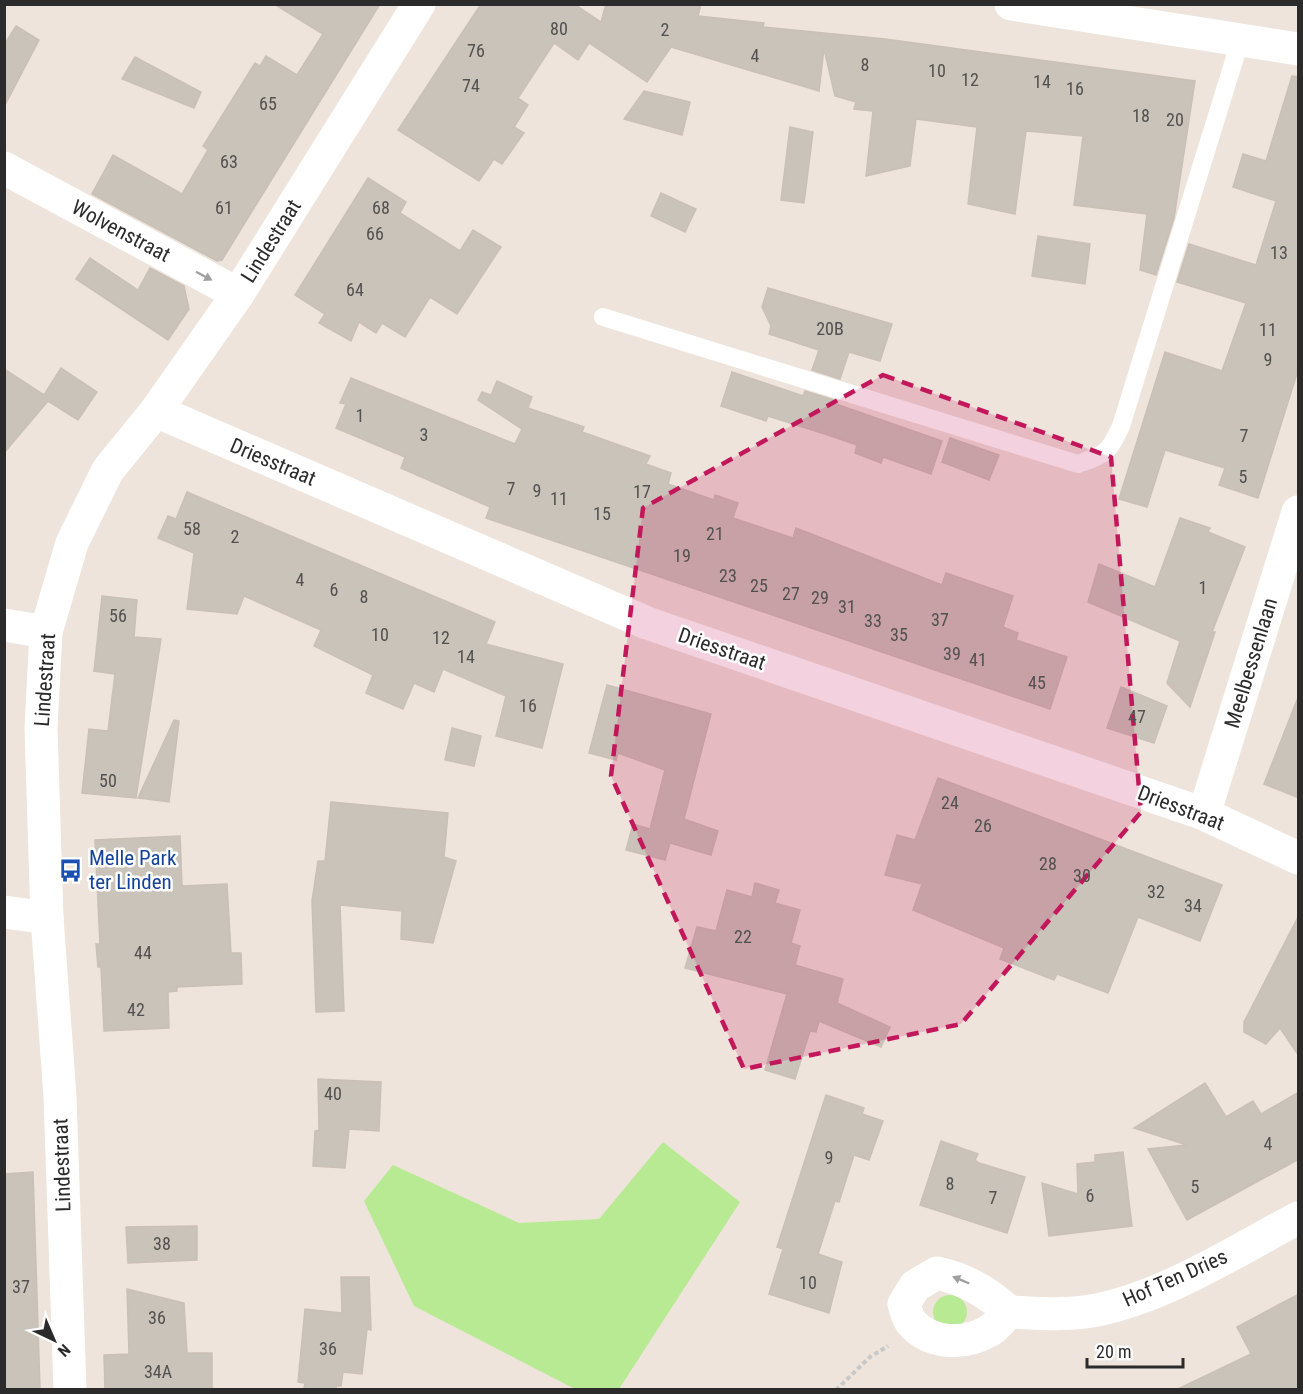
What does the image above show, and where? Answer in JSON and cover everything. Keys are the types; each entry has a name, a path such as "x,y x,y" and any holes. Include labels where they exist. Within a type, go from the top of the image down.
{"street":[{"name":"Lindestraat","path":"70,1389 60,1096 47,918 41,728 46,632 72,543 108,470 156,411 238,294 419,4"},
{"path":"1011,4 1241,38 1299,50"},
{"name":"Wolvenstraat","path":"4,168 238,294"},
{"name":"Driesstraat","path":"156,411 647,623 1204,814 1299,858"},
{"name":"Meelbessenlaan","path":"1204,814 1299,512"},
{"path":"4,625 46,632"},
{"path":"4,912 47,918"},
{"name":"Hof Ten Dries","path":"1009,1312 1069,1313 1125,1303 1162,1289 1299,1218"},
{"path":"937,1273 959,1278 996,1299 1009,1312 991,1330 973,1339 950,1342 910,1322 904,1304 915,1286 937,1273"}],"lane":[{"path":"603,317 1078,464 1097,457 1110,450 1121,426 1241,38"}],"path":[{"path":"836,1389 870,1357 921,1328"}],"highlighted area":[{"path":"883,375 1111,457 1141,812 961,1024 744,1069 611,776 643,508"}],"green space":[{"path":"663,1142 740,1202 619,1389 575,1389 414,1306 364,1201 393,1165 519,1223 599,1219"},
{"path":"950,1295 962,1300 967,1312 962,1324 950,1329 938,1324 933,1312 938,1300"}],"building":[{"path":"274,4 380,4 222,260 217,261 92,194 113,155 182,194 208,150 203,146 255,63 260,66 266,56 297,75 323,34"},
{"path":"481,4 574,4 601,22 606,4 701,4 698,16 764,23 763,27 885,39 1195,81 1174,218 1156,275 1140,270 1147,214 1074,205 1083,136 1026,131 1015,214 968,204 977,127 916,119 910,166 866,176 873,111 854,109 856,102 835,96 824,49 819,91 671,47 647,82 589,43 578,60 554,43 518,98 528,105 514,127 524,133 502,164 494,159 479,181 398,130"},
{"path":"16,26 39,40 4,107 4,45"},
{"path":"135,57 201,92 194,108 122,79"},
{"path":"1292,76 1299,77 1299,367 1258,498 1219,485 1225,468 1165,450 1147,507 1119,499 1165,352 1222,371 1246,303 1177,282 1189,244 1256,265 1276,201 1233,187 1243,154 1266,161"},
{"path":"644,91 690,102 682,135 624,119"},
{"path":"790,127 813,132 804,203 781,200"},
{"path":"368,178 406,202 400,213 460,251 473,230 501,247 457,314 430,297 405,337 382,323 376,333 359,322 351,341 319,323 325,314 295,295"},
{"path":"661,193 696,209 685,232 651,216"},
{"path":"1038,236 1090,244 1085,284 1032,276"},
{"path":"90,258 138,290 150,268 184,286 189,309 168,340 76,279"},
{"path":"768,288 892,324 880,361 849,352 840,379 812,370 819,350 769,334 771,326 762,307"},
{"path":"61,368 97,392 78,420 48,401 4,453 4,369 44,395"},
{"path":"732,372 803,396 805,391 834,400 833,403 942,441 931,474 883,457 881,463 855,453 857,445 828,435 768,416 766,421 721,406"},
{"path":"351,378 515,444 522,429 478,400 482,392 491,395 497,381 532,397 528,408 584,427 582,432 650,456 646,464 671,473 668,484 714,500 715,495 738,503 733,518 793,538 796,528 942,585 946,573 1013,596 1003,627 1018,633 1016,640 1067,657 1050,709 486,518 490,507 401,468 405,457 336,428 346,404 340,403"},
{"path":"950,438 999,455 989,480 942,462"},
{"path":"187,492 495,622 486,644 563,664 542,748 496,736 506,696 443,669 434,692 414,683 403,709 366,693 373,675 314,646 321,630 244,596 237,614 187,609 194,553 158,538 168,516 176,519"},
{"path":"1180,518 1210,528 1208,532 1245,547 1212,632 1215,632 1190,707 1167,683 1180,641 1088,602 1099,564 1155,587"},
{"path":"102,596 137,600 134,637 161,639 136,798 82,793 89,729 108,731 115,674 94,671"},
{"path":"607,685 711,714 684,819 718,831 711,855 670,843 665,860 626,850 633,824 650,829 665,770 618,753 616,760 589,753"},
{"path":"1121,687 1167,706 1154,743 1107,728"},
{"path":"1297,700 1299,700 1299,798 1264,784"},
{"path":"174,720 179,721 169,802 138,798"},
{"path":"452,728 481,736 474,766 445,760"},
{"path":"938,778 1222,885 1200,941 1138,917 1108,993 1057,974 1054,980 1000,959 1004,948 913,910 922,884 885,875 897,835 915,840"},
{"path":"331,802 448,813 444,857 456,861 433,943 401,939 402,911 340,905 344,1011 316,1012 312,901 318,861 325,861"},
{"path":"180,836 182,886 227,884 231,953 241,953 242,984 177,987 177,991 168,992 169,1028 104,1031 101,967 98,967 96,944 100,944 95,840"},
{"path":"755,883 779,890 775,903 800,910 791,943 800,946 795,965 843,979 837,1003 890,1027 881,1047 819,1021 816,1032 810,1031 795,1079 765,1070 787,994 685,968 697,927 716,931 727,890 752,897"},
{"path":"1299,915 1299,1056 1280,1028 1266,1044 1244,1032 1244,1022"},
{"path":"318,1079 381,1082 379,1131 349,1129 345,1168 313,1166 315,1131 319,1130"},
{"path":"1205,1083 1226,1117 1253,1101 1261,1114 1299,1092 1299,1159 1187,1220 1148,1149 1187,1145 1134,1128"},
{"path":"826,1095 864,1108 862,1114 883,1121 869,1160 854,1155 839,1202 835,1201 818,1254 842,1262 829,1313 769,1294 783,1249 777,1247"},
{"path":"941,1141 978,1154 975,1160 979,1163 1025,1177 1007,1233 920,1205"},
{"path":"1123,1152 1132,1226 1049,1236 1042,1183 1078,1194 1077,1164 1095,1162 1095,1155"},
{"path":"33,1172 40,1389 4,1389 4,1174"},
{"path":"197,1226 197,1260 128,1263 126,1227"},
{"path":"341,1277 369,1277 371,1330 367,1329 362,1374 343,1372 341,1386 336,1386 336,1389 304,1389 305,1383 298,1382 305,1309 342,1313"},
{"path":"127,1289 184,1303 187,1353 212,1353 212,1389 105,1389 104,1355 129,1354"},
{"path":"1299,1294 1299,1389 1178,1389 1251,1354 1237,1327"}],"place":[{"name":"Melle Park ter Linden","path":"71,870"}]}
